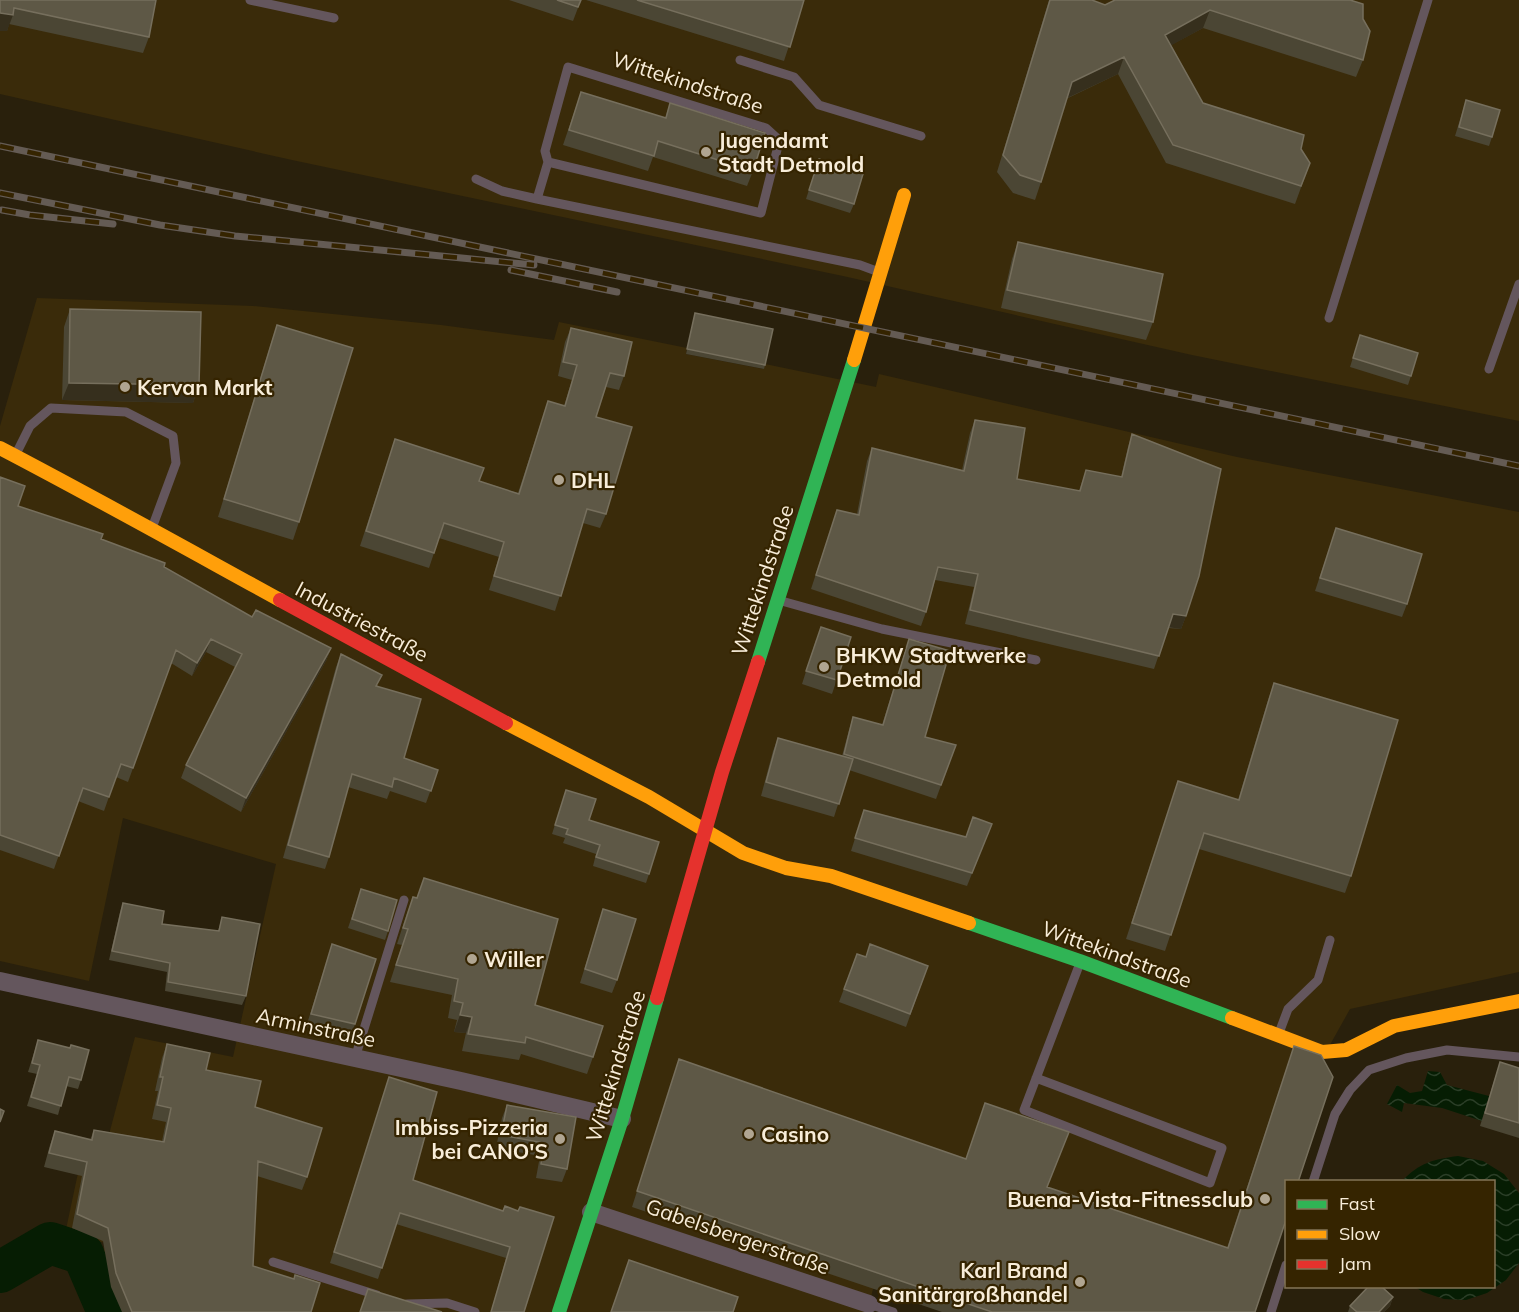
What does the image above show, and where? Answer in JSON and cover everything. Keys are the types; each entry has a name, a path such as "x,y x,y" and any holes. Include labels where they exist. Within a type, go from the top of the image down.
{"street":[{"name":"Wittekindstraße","path":"559,1312 622,1119 705,831 904,195"},
{"name":"Industriestraße","path":"0,448 126,514 151,530 529,735 649,797 705,831"},
{"name":"Wittekindstraße","path":"705,831 757,859 813,874 831,876 1080,962 1322,1052 1346,1050 1394,1026 1519,1001"},
{"name":"Arminstraße","path":"0,981 622,1119"},
{"name":"Gabelsbergerstraße","path":"591,1212 869,1304"}],"lane":[{"path":"250,0 334,18"},
{"path":"1329,318 1428,0"},
{"path":"740,60 794,77 819,105 921,136"},
{"name":"Wittekindstraße","path":"537,199 548,162 545,151 568,67 766,128 777,138 777,150 761,213 548,162"},
{"path":"476,179 502,190 537,199 860,265 881,273"},
{"path":"1489,369 1519,284"},
{"path":"15,456 30,426 51,408 126,412 173,436 176,463 151,530"},
{"path":"778,600 882,629 1036,660"},
{"path":"355,1058 404,900"},
{"path":"1279,1036 1288,1008 1318,980 1330,940"},
{"path":"1036,1078 1222,1148 1210,1183 1024,1110 1036,1078 1080,962"},
{"path":"1314,1180 1335,1114 1350,1090 1369,1070 1406,1058 1447,1050 1519,1057"},
{"path":"273,1262 390,1299"},
{"path":"1271,1312 1285,1271"},
{"path":"400,1302 411,1306 447,1303 475,1312"},
{"path":"869,1304 893,1312"}],"shaded area":[{"path":"0,0 1519,0 1519,421 1192,355 843,276 292,160 0,94"},
{"path":"37,298 253,306 441,325 554,340 559,322 687,348 686,354 763,369 765,364 876,387 879,374 1237,457 1519,512 1519,972 1350,1009 1316,1070 1288,1180 1285,1180 1285,1193 1255,1312 873,1289 867,1312 117,1312 99,1262 106,1243 65,1234 85,1140 107,1142 135,1037 233,1057 276,864 123,818 89,981 0,961 0,426"}],"water":[{"path":"1428,1071 1440,1072 1447,1085 1489,1096 1482,1121 1442,1108 1404,1103 1402,1112 1387,1104 1397,1085 1410,1093 1422,1091"},
{"path":"1458,1156 1483,1161 1504,1174 1519,1193 1519,1263 1506,1280 1495,1288 1495,1180 1403,1180 1427,1163"},
{"path":"1417,1288 1494,1288 1466,1300 1444,1299"}],"building":[{"path":"0,0 156,0 149,37 14,8 13,15 0,13"},
{"path":"557,0 581,0 578,7"},
{"path":"637,0 804,0 790,47"},
{"path":"1050,0 1092,0 1105,5 1115,0 1350,0 1363,4 1363,19 1370,31 1363,60 1210,10 1165,35 1203,103 1304,135 1301,149 1310,163 1301,186 1173,145 1124,57 1072,82 1041,182 1020,175 1003,155"},
{"path":"581,92 666,118 670,103 765,133 753,171 658,141 654,156 569,130"},
{"path":"1466,100 1500,110 1492,137 1459,127"},
{"path":"819,159 863,174 854,204 809,190"},
{"path":"1018,242 1163,274 1153,322 1007,290"},
{"path":"70,309 201,312 199,385 69,383"},
{"path":"695,313 773,329 765,365 687,349"},
{"path":"277,325 353,348 299,522 224,499"},
{"path":"571,328 632,342 624,376 610,373 596,417 632,427 606,514 587,509 561,596 494,576 504,542 444,523 434,553 366,531 395,439 484,468 479,481 519,494 548,401 565,406 577,365 563,362"},
{"path":"1360,335 1418,353 1411,376 1353,358"},
{"path":"975,420 1025,428 1017,479 1080,491 1086,470 1122,477 1132,434 1221,469 1199,576 1186,616 1173,614 1159,656 970,610 978,574 938,567 926,612 816,575 837,510 859,515 872,448 964,471"},
{"path":"0,477 25,486 18,506 103,534 101,539 165,563 164,567 252,617 256,610 331,648 246,798 186,765 242,654 211,639 197,663 176,650 133,768 121,764 109,797 83,788 59,856 0,835"},
{"path":"1336,528 1422,554 1407,604 1320,578"},
{"name":"BHKW Stadtwerke Detmold","path":"821,627 851,637 837,680 806,671"},
{"path":"909,639 950,651 925,737 956,745 941,785 844,754 853,717 883,725"},
{"path":"341,654 382,675 376,686 421,699 404,758 438,770 431,791 394,778 392,787 352,774 329,857 288,845"},
{"path":"1274,683 1398,720 1351,876 1204,833 1171,935 1132,923 1178,781 1239,800"},
{"path":"778,738 853,759 839,804 766,782"},
{"path":"566,790 596,799 589,820 659,842 649,874 596,857 600,845 566,834 568,829 555,825"},
{"path":"864,810 966,837 973,817 992,824 972,873 855,838"},
{"name":"Willer","path":"424,878 558,919 535,1005 603,1026 593,1057 526,1037 525,1043 468,1034 472,1017 460,1015 463,1003 454,1001 458,979 396,965 408,929 403,928 413,897 417,898"},
{"path":"361,889 397,900 388,931 352,919"},
{"path":"123,903 164,911 162,924 219,931 222,917 260,924 246,996 168,982 170,963 112,951"},
{"path":"603,909 636,919 617,980 585,969"},
{"path":"332,944 376,959 355,1024 311,1014"},
{"path":"870,944 928,966 910,1014 844,989 857,954 866,957"},
{"path":"38,1040 89,1050 81,1080 69,1077 61,1106 31,1097 40,1065 32,1063"},
{"path":"167,1044 210,1053 206,1070 261,1081 255,1107 322,1128 307,1177 258,1161 253,1266 294,1279 295,1275 320,1283 311,1312 132,1312 116,1273 108,1228 77,1214 87,1162 49,1153 55,1131 92,1140 94,1130 164,1142 171,1108 157,1105"},
{"path":"1294,1046 1321,1055 1333,1077 1299,1180 1285,1180 1285,1223 1255,1312 992,1312 637,1191 679,1059 966,1159 985,1103 1069,1132 1047,1187 1228,1248"},
{"path":"1500,1062 1519,1068 1519,1123 1485,1113"},
{"path":"389,1077 437,1092 413,1180 503,1211 505,1206 518,1211 520,1207 554,1217 524,1312 491,1312 510,1247 400,1213 382,1268 334,1252"},
{"path":"507,1105 576,1117 567,1169 541,1164 544,1143 501,1135"},
{"path":"0,1109 4,1111 0,1122"},
{"path":"629,1260 738,1297 733,1312 611,1312"},
{"path":"1367,1288 1383,1288 1393,1297 1379,1312 1357,1312 1350,1306"},
{"path":"368,1289 442,1312 360,1312"}],"waterway":[{"path":"0,1272 50,1243 83,1254 108,1312"}],"railway":[{"path":"0,146 1519,466"},
{"path":"0,193 160,225 235,236 534,265"},
{"path":"2,210 113,224"},
{"path":"511,270 617,292"}],"traffic: fast":[{"path":"758,662 854,360"},
{"path":"969,923 1080,961 1232,1018"},
{"path":"559,1312 622,1119 657,998"}],"traffic: slow":[{"path":"854,360 904,195"},
{"path":"0,448 280,600"},
{"path":"506,723 649,797 743,853 786,868 831,876 969,923"},
{"path":"1232,1018 1322,1052 1346,1050 1394,1026 1519,1001"}],"traffic: jam":[{"path":"280,600 506,723"},
{"path":"657,998 722,772 758,662"}],"place":[{"name":"Jugendamt Stadt Detmold","path":"706,152"},
{"name":"Kervan Markt","path":"125,387"},
{"name":"DHL","path":"559,480"},
{"name":"BHKW Stadtwerke Detmold","path":"824,667"},
{"name":"Willer","path":"472,959"},
{"name":"Casino","path":"749,1134"},
{"name":"Imbiss-Pizzeria bei CANO'S","path":"560,1139"},
{"name":"Buena-Vista-Fitnessclub","path":"1265,1199"},
{"name":"Karl Brand Sanitärgroßhandel","path":"1080,1282"}]}
